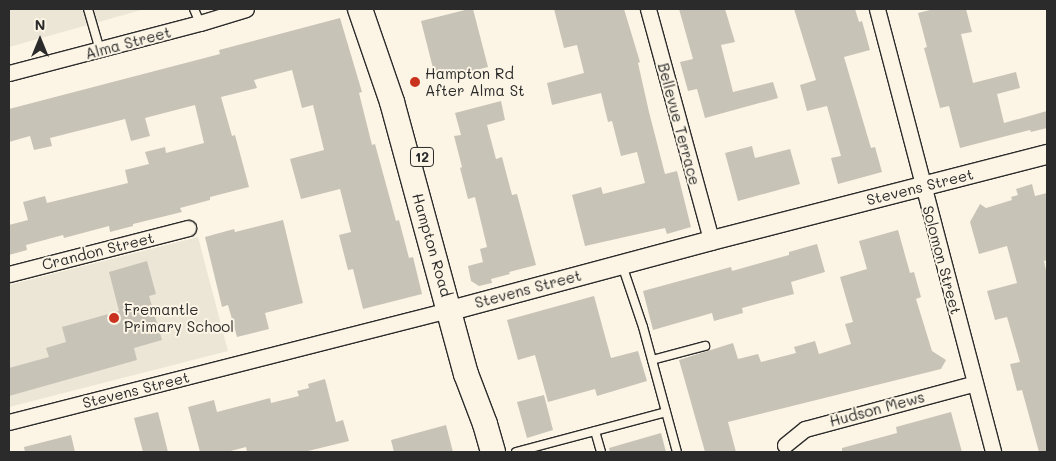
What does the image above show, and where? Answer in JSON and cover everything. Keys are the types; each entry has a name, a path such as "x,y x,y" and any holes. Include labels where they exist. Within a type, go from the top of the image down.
{"main road":[{"name":"Hampton Road","path":"360,9 392,102 457,308 478,362 486,424 493,452"},
{"name":"Hampton Road","path":"378,9 457,308"}],"street":[{"name":"Alma Street","path":"9,73 200,23 246,9"},
{"name":"Bellevue Terrace","path":"648,9 711,240"},
{"name":"Solomon Street","path":"877,9 993,452"},
{"name":"Stevens Street","path":"9,422 457,308 711,240 1047,154"},
{"name":"Crandon Street","path":"9,274 188,228"},
{"name":"Hudson Mews","path":"785,445 805,429 975,383"}],"lane":[{"path":"88,9 100,50"},
{"path":"194,9 200,23"},
{"path":"622,264 652,360 677,452"},
{"path":"652,360 705,346"},
{"path":"516,452 666,412"},
{"path":"595,431 600,452"}],"shaded area":[{"path":"9,9 145,9 9,47"},
{"name":"Fremantle Primary School","path":"198,237 228,351 9,407 9,285"}],"building":[{"path":"473,9 488,67 436,80 421,21"},
{"path":"554,9 624,9 640,62 638,63 665,174 677,171 691,227 667,234 665,228 585,246 572,195 601,187 603,194 645,183 637,152 621,156 612,121 608,122 601,93 552,105 547,83 584,73 577,45 564,48"},
{"path":"679,9 725,9 735,42 721,45 733,92 773,82 778,98 705,118 697,89 688,91 680,62 693,59"},
{"path":"794,9 855,9 859,22 862,21 870,50 844,57 871,148 875,147 882,172 838,184 831,158 841,156 827,106 807,111 800,85 816,80"},
{"path":"934,9 966,9 972,32 961,34 973,83 1016,72 1020,88 997,94 1004,123 1047,111 1047,128 1031,132 1030,130 960,148 949,106 940,108 924,48 927,47 918,13"},
{"path":"340,18 362,92 359,93 372,145 375,144 396,221 399,220 409,258 413,257 422,294 363,309 353,269 348,270 339,235 351,232 340,189 301,199 290,159 324,150 313,105 302,108 292,70 254,80 257,88 221,97 232,136 235,135 249,187 210,197 210,200 180,208 182,212 133,224 133,226 110,232 109,226 64,238 63,235 26,245 27,250 9,255 9,225 28,220 23,202 45,196 47,203 128,183 125,170 149,164 145,152 165,147 166,153 204,143 195,105 145,118 150,136 131,141 125,119 50,138 52,146 34,150 30,136 9,142 9,109 220,54 219,50"},
{"path":"501,101 505,120 487,125 496,159 502,157 512,195 517,194 536,265 509,272 510,274 491,279 492,283 479,286 471,281 468,266 483,262 480,249 487,247 475,197 468,199 460,168 462,167 454,136 461,135 455,113"},
{"path":"752,146 755,158 790,149 800,184 738,201 725,153"},
{"path":"1032,184 1035,196 1047,193 1047,260 1044,261 1047,275 1047,452 1039,452 1022,390 1017,391 1010,364 1020,362 1007,317 995,320 987,291 1017,283 1007,246 979,254 970,222 980,204 986,208 1012,200 1011,197 1018,195 1016,189"},
{"path":"283,220 303,303 265,313 269,329 237,337 228,305 222,307 205,237 234,229 235,232"},
{"path":"898,230 910,273 914,272 921,297 916,299 932,351 946,360 941,369 728,422 736,452 705,452 679,360 733,343 738,359 758,354 761,362 796,353 794,347 815,341 819,354 851,344 845,324 853,322 840,277 867,269 859,241"},
{"path":"817,244 825,272 791,282 794,294 742,308 743,313 714,321 712,313 653,330 643,291 731,267 732,271 789,255 789,252"},
{"path":"147,261 156,294 149,296 162,340 134,348 137,360 9,396 9,368 49,357 46,348 66,342 62,327 119,311 109,272"},
{"path":"594,296 611,358 638,351 647,381 597,396 595,389 548,402 535,355 518,360 507,320"},
{"path":"325,379 336,422 343,420 349,441 304,452 247,452 246,447 227,452 200,452 188,407 214,400 217,412 270,398 271,403 299,396 297,391 309,388 308,384"},
{"path":"544,395 553,430 527,438 517,402"},
{"path":"158,412 168,452 143,452 134,418"},
{"path":"951,412 962,452 842,452 842,448 897,433 896,427"},
{"path":"446,425 453,452 394,452 391,440"},
{"path":"661,433 666,452 610,452 609,448"},
{"path":"71,435 75,452 25,452 24,447"}],"place":[{"name":"Hampton Rd After Alma St","path":"415,82"},
{"name":"Fremantle Primary School","path":"114,318"}]}
